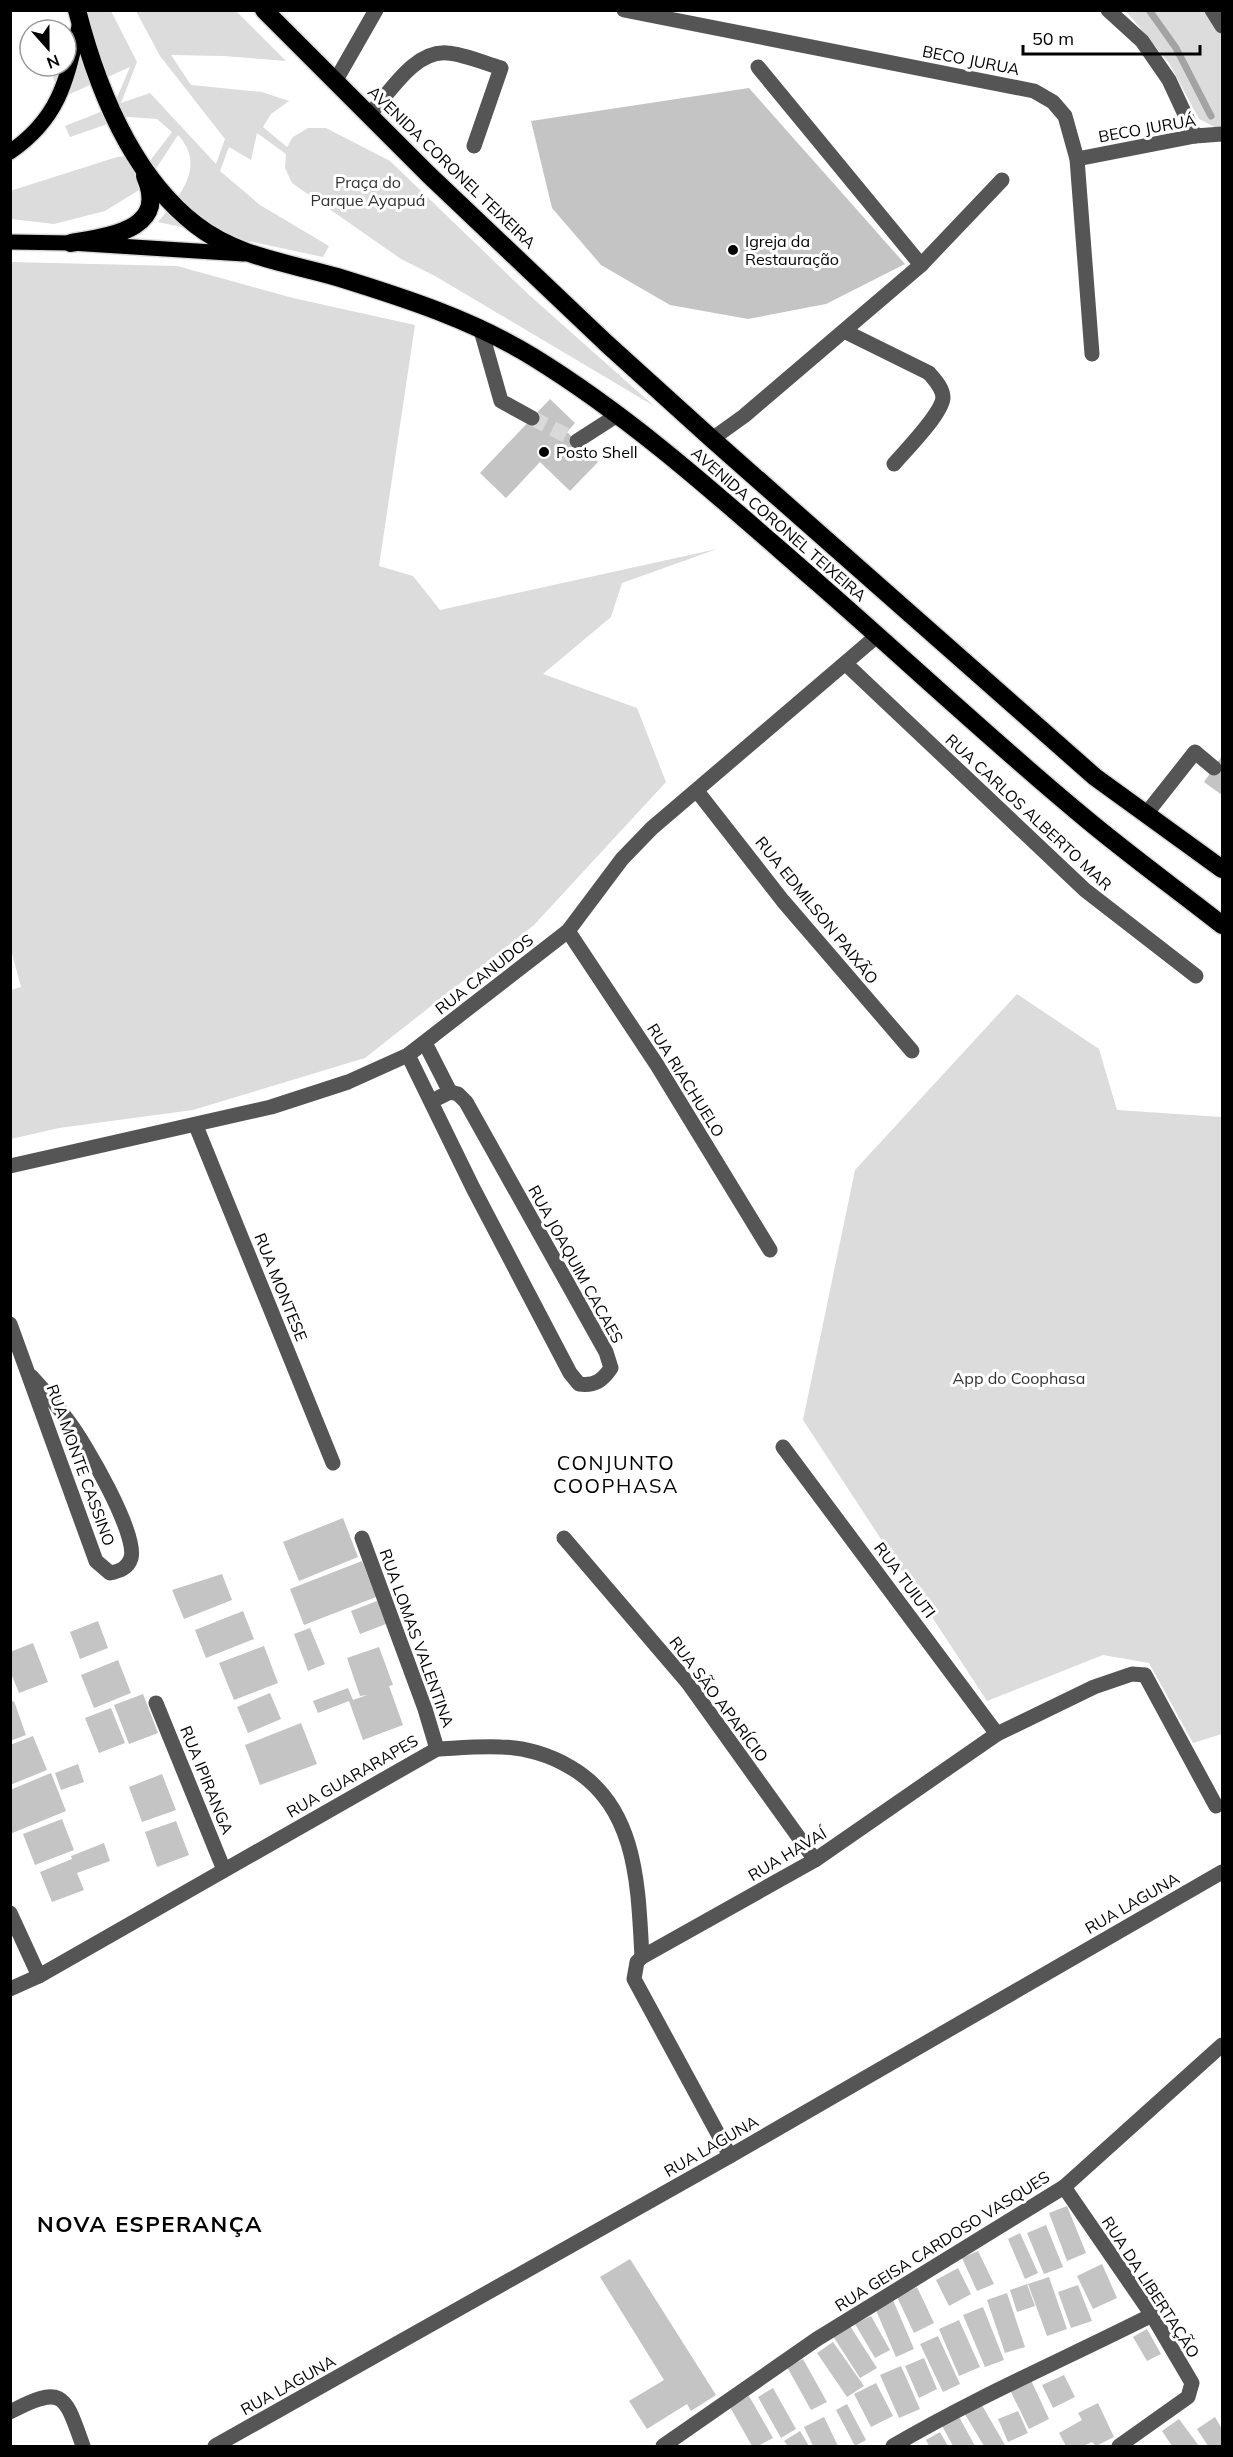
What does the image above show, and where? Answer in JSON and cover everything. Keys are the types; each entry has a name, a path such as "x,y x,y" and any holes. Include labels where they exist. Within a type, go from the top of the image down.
{"highway":[{"name":"AVENIDA CORONEL TEIXEIRA","path":"264,10 369,115 606,343 712,439 1095,777 1222,869"},
{"name":"AVENIDA CORONEL TEIXEIRA","path":"79,16 107,99 137,158 166,198 198,227 250,255 402,297 480,327 533,357 618,414 701,481 1079,814 1222,925"},
{"path":"71,243 129,229 145,219 151,203 149,186 137,158"}],"main road":[{"name":"AVENIDA CORONEL TEIXEIRA","path":"10,152 49,117 66,82 79,16"},
{"name":"AVENIDA CORONEL TEIXEIRA","path":"10,242 71,243 250,255"}],"street":[{"path":"336,80 376,10"},
{"name":"BECO JURUA","path":"624,10 1034,91 1053,102 1065,116 1077,159 1092,354"},
{"path":"1108,10 1142,41 1156,61 1169,80 1195,136"},
{"path":"1212,10 1222,26"},
{"path":"369,115 417,61 439,52 501,68 474,146"},
{"path":"758,68 921,265"},
{"name":"BECO JURUÁ","path":"1077,159 1195,136 1222,134"},
{"path":"712,439 921,265 1002,180"},
{"path":"480,327 501,401 532,418"},
{"path":"844,331 929,374 939,384 943,397 939,410 894,464"},
{"path":"577,441 618,414"},
{"name":"RUA CANUDOS","path":"10,1166 196,1126 271,1107 326,1089 408,1055 568,931 622,859 652,828 878,635"},
{"name":"RUA CARLOS ALBERTO MAR","path":"846,664 1085,890 1196,976"},
{"path":"1146,814 1195,752 1214,768"},
{"name":"RUA EDMILSON PAIXÃO","path":"697,791 783,901 912,1051"},
{"name":"RUA RIACHUELO","path":"568,931 657,1065 770,1250"},
{"name":"RUA JOAQUIM CACAES","path":"408,1055 554,1347 579,1384 591,1385 604,1378 611,1368 606,1352 466,1102 458,1094 450,1092 425,1043"},
{"path":"432,1101 450,1092"},
{"name":"RUA MONTESE","path":"196,1126 333,1463"},
{"name":"RUA MONTE CASSINO","path":"10,1324 31,1376 96,1561 110,1573 121,1571 128,1565 132,1555 127,1532 104,1479 70,1423 31,1376"},
{"name":"RUA TUIUTI","path":"783,1447 997,1734"},
{"name":"RUA LOMAS VALENTINA","path":"362,1538 426,1709 437,1749"},
{"name":"RUA SÃO APARÍCIO","path":"564,1538 688,1683 815,1860"},
{"name":"RUA HAVAÍ","path":"642,1957 815,1860 997,1734 1094,1687 1132,1674 1145,1675 1216,1806"},
{"name":"RUA IPIRANGA","path":"156,1703 224,1870"},
{"name":"RUA GUARARAPES","path":"10,1989 39,1976 437,1749 503,1746 552,1756 590,1778 608,1798 626,1832 639,1913 642,1957"},
{"name":"RUA LAGUNA","path":"215,2446 730,2156 1222,1872"},
{"path":"10,1913 39,1976"},
{"path":"642,1957 637,1962 634,1979 730,2156"},
{"name":"RUA GEISA CARDOSO VASQUES","path":"663,2446 817,2339 1064,2187 1222,2045"},
{"name":"RUA DA LIBERTAÇÃO","path":"1064,2187 1152,2315 1192,2383 1188,2397 1119,2446"},
{"path":"893,2446 951,2412 1152,2315"},
{"path":"10,2412 37,2397 49,2396 62,2399 69,2408 83,2446"}],"green space":[{"name":"Praça do Parque Ayapuá","path":"85,11 111,11 137,62 121,103 150,93 216,164 225,139 160,56 136,11 236,11 286,61 171,55 191,85 262,92 289,101 271,114 263,127 287,147 293,137 308,128 326,128 390,161 528,294 654,406 435,276 401,259 292,183 285,168 286,154 257,133 251,160 229,147 220,171 260,205 329,246 323,257 158,222 181,192 190,170 190,158 178,135 144,187 105,211 54,224 11,219 10,191 117,157 136,155 149,162 172,132 157,119 128,117 70,137 65,126 113,107 130,67 61,98 53,78 78,78 78,58"},
{"path":"1126,11 1222,11 1222,131 1199,119 1169,63"},
{"path":"11,262 177,266 293,298 415,325 379,566 413,576 440,610 717,549 622,583 611,617 543,674 637,708 666,782 534,925 365,1058 193,1110 59,1128 11,1139 11,990 21,987 10,946"},
{"name":"App do Coophasa","path":"1017,994 1099,1049 1117,1110 1222,1117 1222,1734 1193,1743 1149,1663 1103,1655 987,1701 803,1420 855,1170"}],"building":[{"path":"749,88 905,264 826,304 748,319 670,305 601,265 552,208 531,121"},
{"name":"Posto Shell","path":"550,399 575,423 567,432 598,462 570,491 540,462 506,498 480,473"},
{"path":"1222,756 1222,795 1204,782"},
{"path":"343,1518 358,1557 299,1581 283,1542"},
{"path":"362,1561 376,1597 304,1625 290,1589"},
{"path":"222,1574 232,1600 184,1619 172,1590"},
{"path":"377,1601 386,1624 360,1634 351,1611"},
{"path":"243,1611 254,1639 206,1658 195,1630"},
{"path":"98,1621 108,1648 80,1659 70,1632"},
{"path":"310,1628 325,1664 308,1671 294,1634"},
{"path":"33,1643 48,1682 19,1693 10,1671 10,1652"},
{"path":"264,1646 278,1683 234,1700 219,1663"},
{"path":"379,1647 393,1685 389,1686 403,1725 363,1740 349,1701 318,1713 313,1701 348,1688 353,1700 367,1695 360,1696 347,1658"},
{"path":"118,1660 131,1693 94,1708 81,1675"},
{"path":"270,1693 281,1719 248,1733 237,1707"},
{"path":"143,1694 158,1733 129,1744 114,1705"},
{"path":"14,1701 26,1735 10,1741 10,1703"},
{"path":"111,1708 125,1743 99,1753 85,1718"},
{"path":"301,1723 317,1764 260,1785 245,1745"},
{"path":"33,1736 47,1770 10,1785 10,1745"},
{"path":"78,1764 84,1782 61,1790 55,1773"},
{"path":"51,1773 66,1811 10,1834 10,1790"},
{"path":"162,1774 176,1810 142,1822 129,1787"},
{"path":"62,1819 74,1850 35,1865 23,1834"},
{"path":"176,1821 189,1855 157,1867 145,1832"},
{"path":"104,1843 110,1861 77,1873 84,1890 52,1902 40,1872"},
{"path":"1067,2206 1086,2253 1067,2261 1049,2213"},
{"path":"1046,2225 1063,2267 1044,2274 1027,2233"},
{"path":"1020,2233 1038,2273 1025,2279 1008,2239"},
{"path":"978,2251 994,2284 977,2291 962,2258"},
{"path":"630,2259 716,2395 691,2411 687,2404 647,2429 629,2401 664,2380 600,2277"},
{"path":"1102,2264 1117,2298 1093,2309 1077,2276"},
{"path":"958,2268 971,2294 949,2306 936,2280"},
{"path":"1049,2277 1067,2329 1047,2336 1028,2284"},
{"path":"1027,2284 1035,2306 1017,2312 1010,2290"},
{"path":"1078,2285 1092,2321 1071,2328 1058,2292"},
{"path":"917,2287 934,2323 914,2333 897,2297"},
{"path":"1007,2293 1025,2347 1005,2353 987,2300"},
{"path":"893,2300 914,2349 896,2357 875,2308"},
{"path":"983,2307 1004,2360 985,2367 963,2315"},
{"path":"871,2316 890,2350 875,2358 855,2324"},
{"path":"959,2320 980,2367 959,2376 939,2329"},
{"path":"850,2326 877,2368 860,2378 833,2336"},
{"path":"1147,2329 1161,2354 1147,2361 1133,2337"},
{"path":"938,2336 960,2384 943,2392 920,2344"},
{"path":"833,2342 864,2386 847,2397 817,2353"},
{"path":"924,2358 937,2389 919,2398 905,2366"},
{"path":"803,2359 827,2402 811,2410 787,2367"},
{"path":"901,2366 920,2409 899,2418 880,2375"},
{"path":"1064,2375 1075,2397 1053,2408 1042,2385"},
{"path":"1030,2378 1049,2419 1029,2429 1009,2388"},
{"path":"876,2383 893,2416 871,2427 854,2394"},
{"path":"773,2388 796,2429 781,2438 758,2397"},
{"path":"749,2396 773,2438 758,2446 752,2446 730,2407"},
{"path":"980,2402 1005,2445 984,2446 963,2411"},
{"path":"1098,2403 1114,2437 1096,2446 1092,2442 1083,2446 1066,2446 1059,2433 1082,2420 1078,2413"},
{"path":"847,2404 866,2440 855,2446 836,2410"},
{"path":"1018,2411 1028,2433 1008,2442 998,2419"},
{"path":"958,2415 975,2446 953,2446 941,2424"},
{"path":"824,2417 838,2446 813,2446 804,2427"},
{"path":"1215,2417 1222,2429 1222,2446 1208,2446 1197,2429"},
{"path":"1179,2419 1199,2446 1172,2446 1162,2431"},
{"path":"800,2431 809,2446 788,2446 784,2441"},
{"path":"940,2432 948,2446 929,2446 926,2440"}],"waterway":[{"path":"1149,10 1176,48 1211,116"}],"tunnel":[{"path":"532,418 577,441"}],"place":[{"name":"Igreja da Restauração","path":"733,250"},
{"name":"Posto Shell","path":"544,452"}],"district":[{"name":"CONJUNTO COOPHASA","path":"616,1474"},
{"name":"NOVA ESPERANÇA","path":"150,2224"}]}
